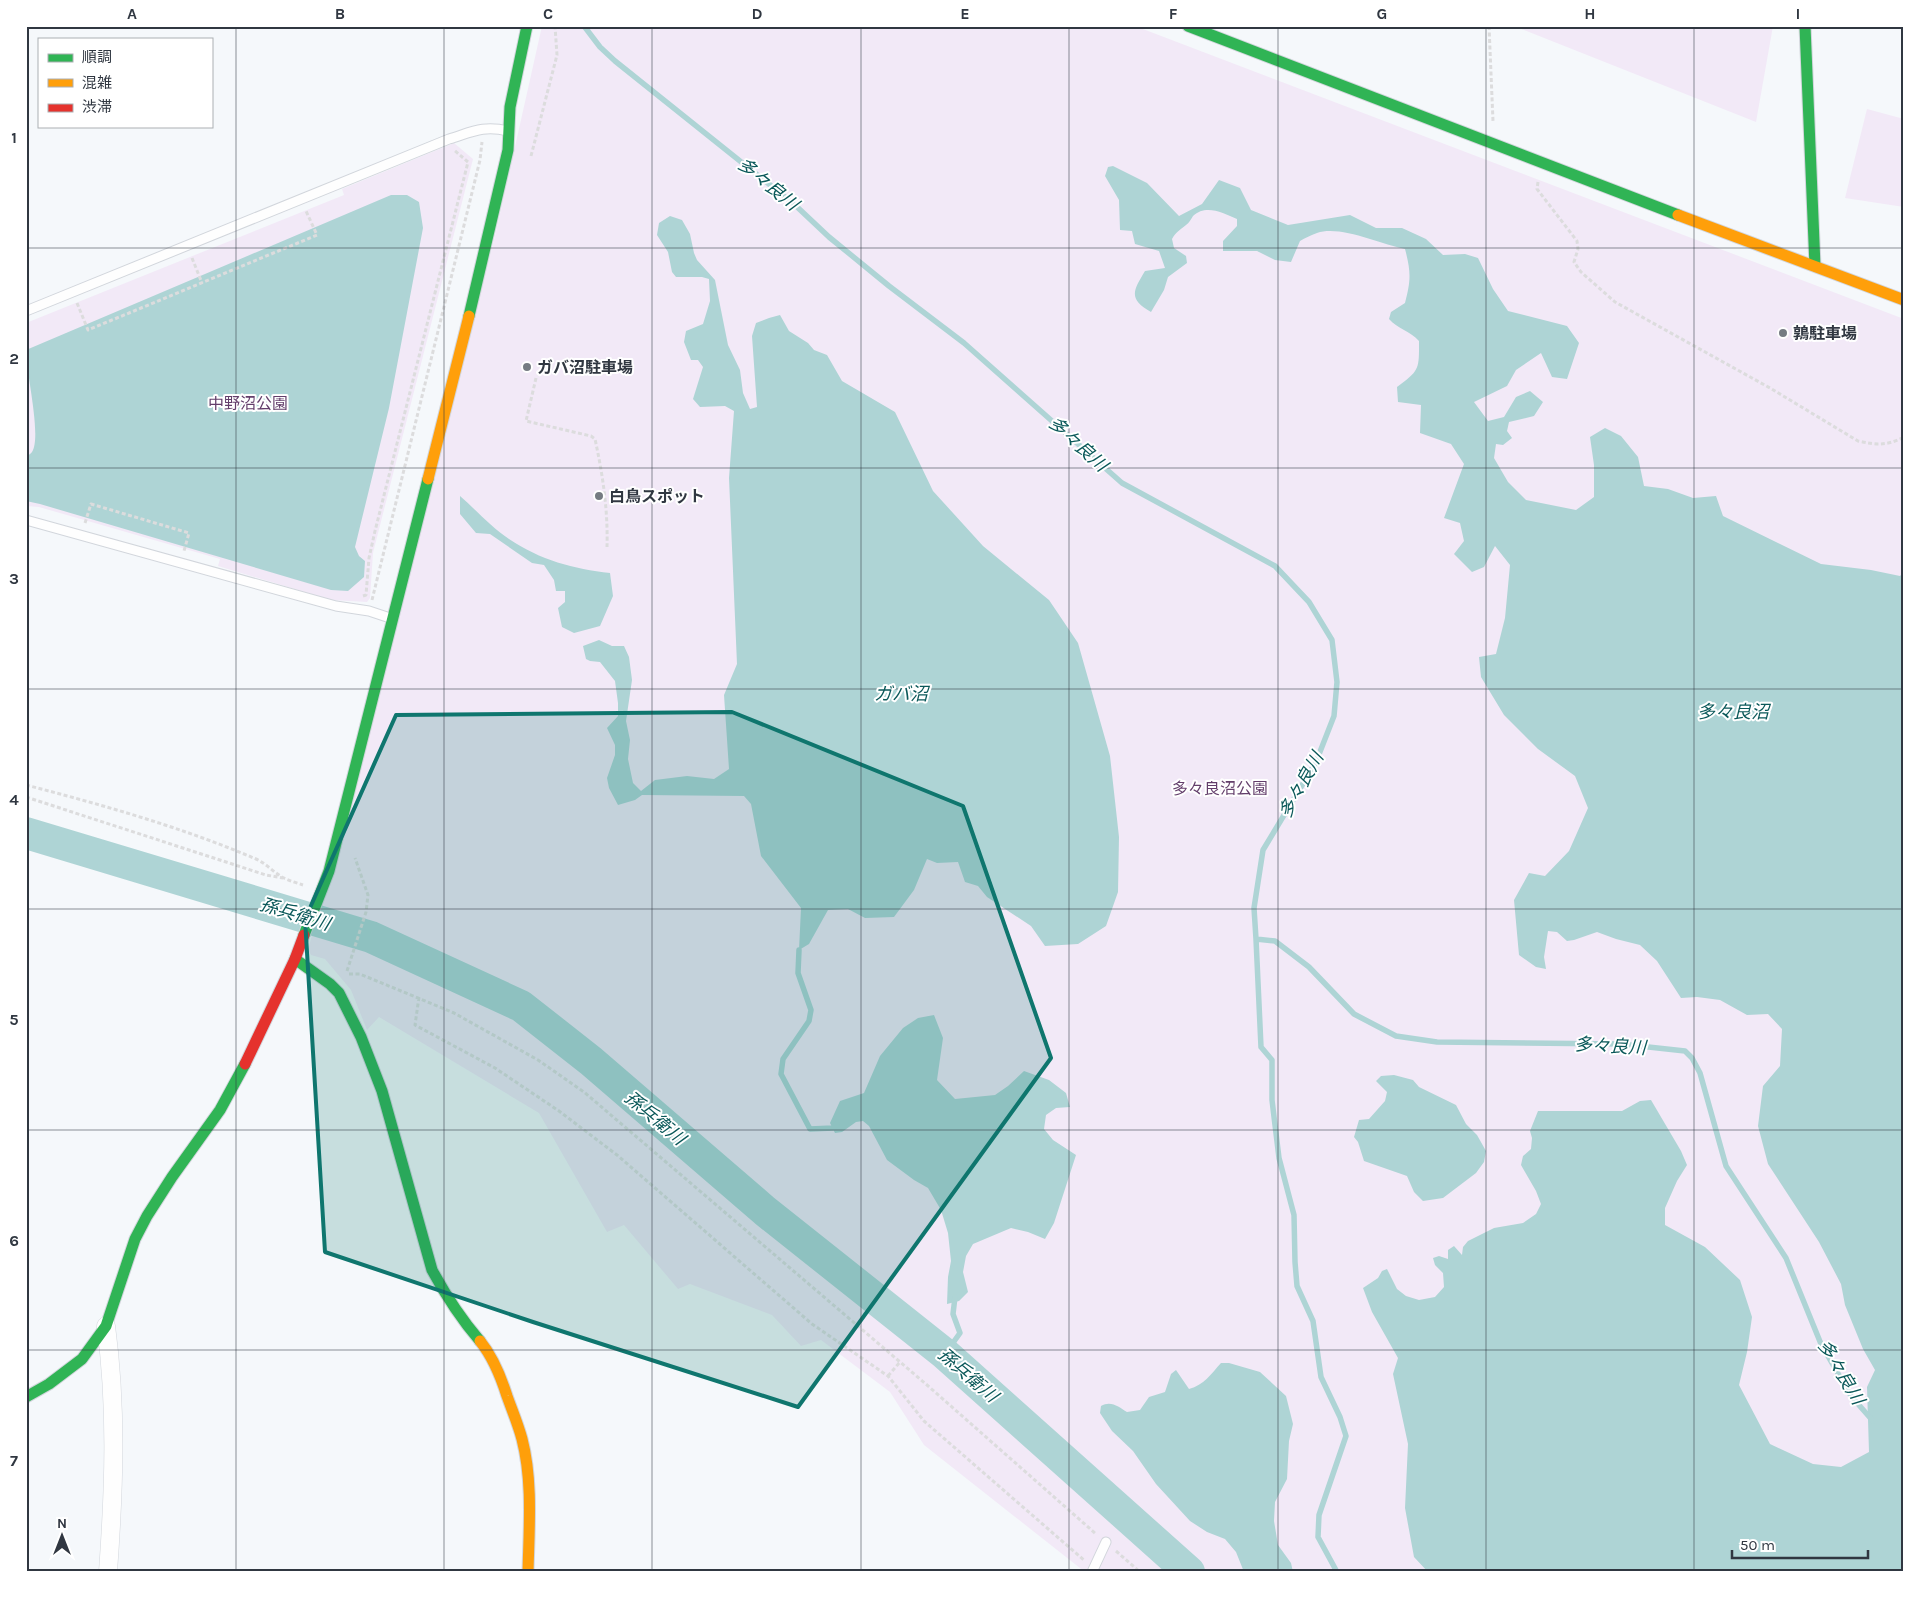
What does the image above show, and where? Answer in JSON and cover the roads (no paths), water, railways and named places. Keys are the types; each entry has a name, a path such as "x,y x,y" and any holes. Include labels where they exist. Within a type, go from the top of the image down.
{"street":[{"path":"26,1398 49,1384 82,1358 106,1326 135,1240 147,1216 220,1110 248,1058 295,959 321,896 459,356 508,150 510,107 527,26"},
{"path":"1188,26 1722,232 1904,300"},
{"path":"1804,26 1815,266"},
{"path":"295,959 330,984 339,993 361,1037 382,1091 432,1270 446,1296 463,1321 486,1348 500,1375 522,1440 527,1475 529,1523 528,1572"},
{"path":"106,1326 114,1432 114,1488 108,1572"}],"lane":[{"path":"26,311 449,139 484,128 494,128 510,132"},
{"path":"26,520 336,606 369,611 393,619"},
{"path":"1093,1570 1106,1542"}],"water":[{"name":"多々良沼","path":"1113,166 1147,183 1179,216 1202,204 1219,180 1240,188 1251,210 1288,225 1350,215 1376,228 1402,228 1426,239 1443,255 1465,254 1478,258 1493,289 1508,311 1567,326 1579,343 1567,379 1552,377 1541,353 1516,370 1507,386 1474,402 1488,421 1504,417 1516,397 1530,391 1543,402 1534,416 1509,422 1507,431 1512,438 1503,445 1496,444 1494,458 1508,482 1526,500 1576,510 1594,497 1594,465 1590,437 1605,428 1621,436 1638,457 1644,486 1668,489 1693,498 1716,496 1723,516 1821,564 1871,570 1900,576 1904,572 1904,1572 1428,1572 1414,1557 1405,1508 1408,1444 1393,1374 1398,1358 1372,1312 1363,1288 1378,1278 1382,1271 1387,1269 1397,1289 1406,1296 1419,1300 1435,1297 1444,1287 1443,1273 1435,1265 1433,1258 1439,1256 1448,1259 1448,1250 1454,1246 1462,1255 1463,1247 1468,1241 1494,1228 1523,1223 1536,1214 1541,1204 1521,1165 1523,1156 1531,1149 1532,1138 1530,1131 1538,1111 1622,1111 1640,1101 1651,1100 1681,1151 1687,1165 1677,1181 1665,1208 1665,1225 1705,1247 1740,1280 1752,1317 1747,1352 1739,1385 1770,1444 1813,1464 1841,1467 1869,1452 1867,1387 1875,1370 1863,1349 1845,1305 1841,1284 1819,1242 1768,1164 1758,1126 1763,1086 1780,1066 1782,1029 1768,1014 1747,1015 1720,1000 1697,997 1681,998 1657,961 1640,945 1597,932 1567,941 1557,932 1548,931 1544,957 1546,969 1536,967 1519,955 1514,900 1529,873 1545,876 1569,851 1588,808 1575,776 1538,749 1504,715 1481,677 1479,657 1496,654 1505,618 1510,565 1495,546 1484,567 1472,572 1454,554 1464,541 1460,523 1444,518 1464,464 1451,444 1420,433 1421,405 1398,402 1397,387 1414,372 1419,358 1419,341 1389,319 1391,312 1405,303 1407,295 1410,276 1405,249 1348,233 1326,231 1300,241 1291,262 1275,260 1257,251 1223,251 1223,241 1237,226 1237,219 1215,211 1198,212 1172,239 1174,248 1186,256 1187,263 1168,277 1164,290 1151,312 1136,299 1136,289 1145,271 1165,268 1159,251 1135,244 1132,231 1120,230 1119,200 1105,176 1108,167"},
{"name":"中野沼公園","path":"391,195 407,195 419,202 423,228 389,408 355,547 359,556 365,561 364,577 348,591 331,590 26,501 26,457 32,452 35,444 35,433 26,350"},
{"name":"ガバ沼","path":"670,216 682,220 690,234 697,260 715,280 728,345 740,370 743,393 750,409 757,407 752,336 756,323 780,315 789,331 808,343 814,350 827,355 842,381 895,412 933,491 983,546 1049,600 1078,643 1110,756 1119,837 1118,892 1106,926 1078,944 1045,946 1031,926 987,897 978,886 965,882 958,862 937,863 927,859 914,890 894,917 865,918 848,909 828,910 809,944 799,950 801,908 761,856 751,804 744,796 642,795 635,800 618,805 609,788 607,778 615,755 615,745 607,728 618,716 615,681 600,662 586,659 583,646 599,640 612,646 624,646 629,657 632,680 626,721 630,740 628,759 633,783 641,791 655,780 687,776 714,779 729,769 724,695 737,664 729,478 734,411 725,406 700,407 693,399 703,367 698,360 691,360 684,342 686,331 703,324 710,301 709,279 702,277 676,277 672,272 668,252 657,235 659,223"},
{"path":"460,496 502,534 533,553 570,566 610,573 613,596 600,626 574,633 562,627 558,608 565,602 565,591 556,591 554,580 544,565 532,563 490,534 476,533 460,514"},
{"path":"934,1015 943,1038 937,1080 955,1099 995,1095 1024,1071 1049,1080 1066,1093 1070,1107 1056,1108 1046,1115 1044,1129 1053,1140 1076,1155 1054,1223 1045,1239 1011,1228 973,1244 966,1256 963,1272 968,1292 959,1301 947,1304 948,1277 951,1261 948,1233 941,1210 928,1188 887,1160 869,1126 863,1121 856,1122 842,1132 835,1133 830,1123 840,1101 864,1093 880,1056 903,1028 918,1018"},
{"path":"1394,1075 1413,1080 1419,1087 1456,1105 1466,1124 1477,1135 1486,1151 1484,1162 1476,1173 1443,1198 1423,1201 1414,1192 1407,1176 1364,1161 1358,1142 1354,1137 1359,1120 1369,1119 1385,1101 1387,1092 1376,1081 1381,1076"},
{"path":"1221,1363 1229,1363 1260,1372 1286,1396 1293,1424 1289,1441 1287,1479 1275,1502 1274,1521 1278,1545 1291,1563 1293,1572 1244,1572 1236,1552 1225,1539 1207,1532 1190,1521 1156,1484 1133,1451 1112,1431 1100,1413 1101,1406 1105,1404 1115,1405 1127,1412 1140,1410 1149,1397 1165,1392 1171,1374 1176,1370 1189,1389 1203,1382"}],"waterway":[{"name":"多々良川","path":"584,26 600,47 615,61 795,205 829,237 889,286 964,343 1122,483 1275,566 1309,602 1332,640 1337,682 1334,716 1316,762 1263,850 1254,908 1256,939 1275,941 1309,967 1354,1014 1396,1036 1437,1042 1621,1044 1685,1051 1692,1058 1700,1073 1726,1166 1786,1258 1821,1344 1851,1396 1873,1421"},
{"name":"孫兵衛川","path":"26,833 371,937 521,1006 591,1061 765,1211 945,1354 1189,1572"},
{"path":"1256,939 1261,1047 1272,1060 1272,1100 1279,1158 1294,1215 1297,1286 1313,1321 1321,1377 1340,1417 1346,1436 1319,1515 1318,1537 1337,1572"},
{"path":"799,950 798,973 811,1010 809,1021 783,1059 781,1074 810,1129 833,1128 837,1124"},
{"path":"945,1354 960,1333 953,1314 955,1297"}],"place":[{"name":"鶉駐車場","path":"1783,333"},
{"name":"ガバ沼駐車場","path":"527,367"},
{"name":"白鳥スポット","path":"599,496"}],"park label":[{"name":"多々良沼公園","path":"1220,788"}]}
